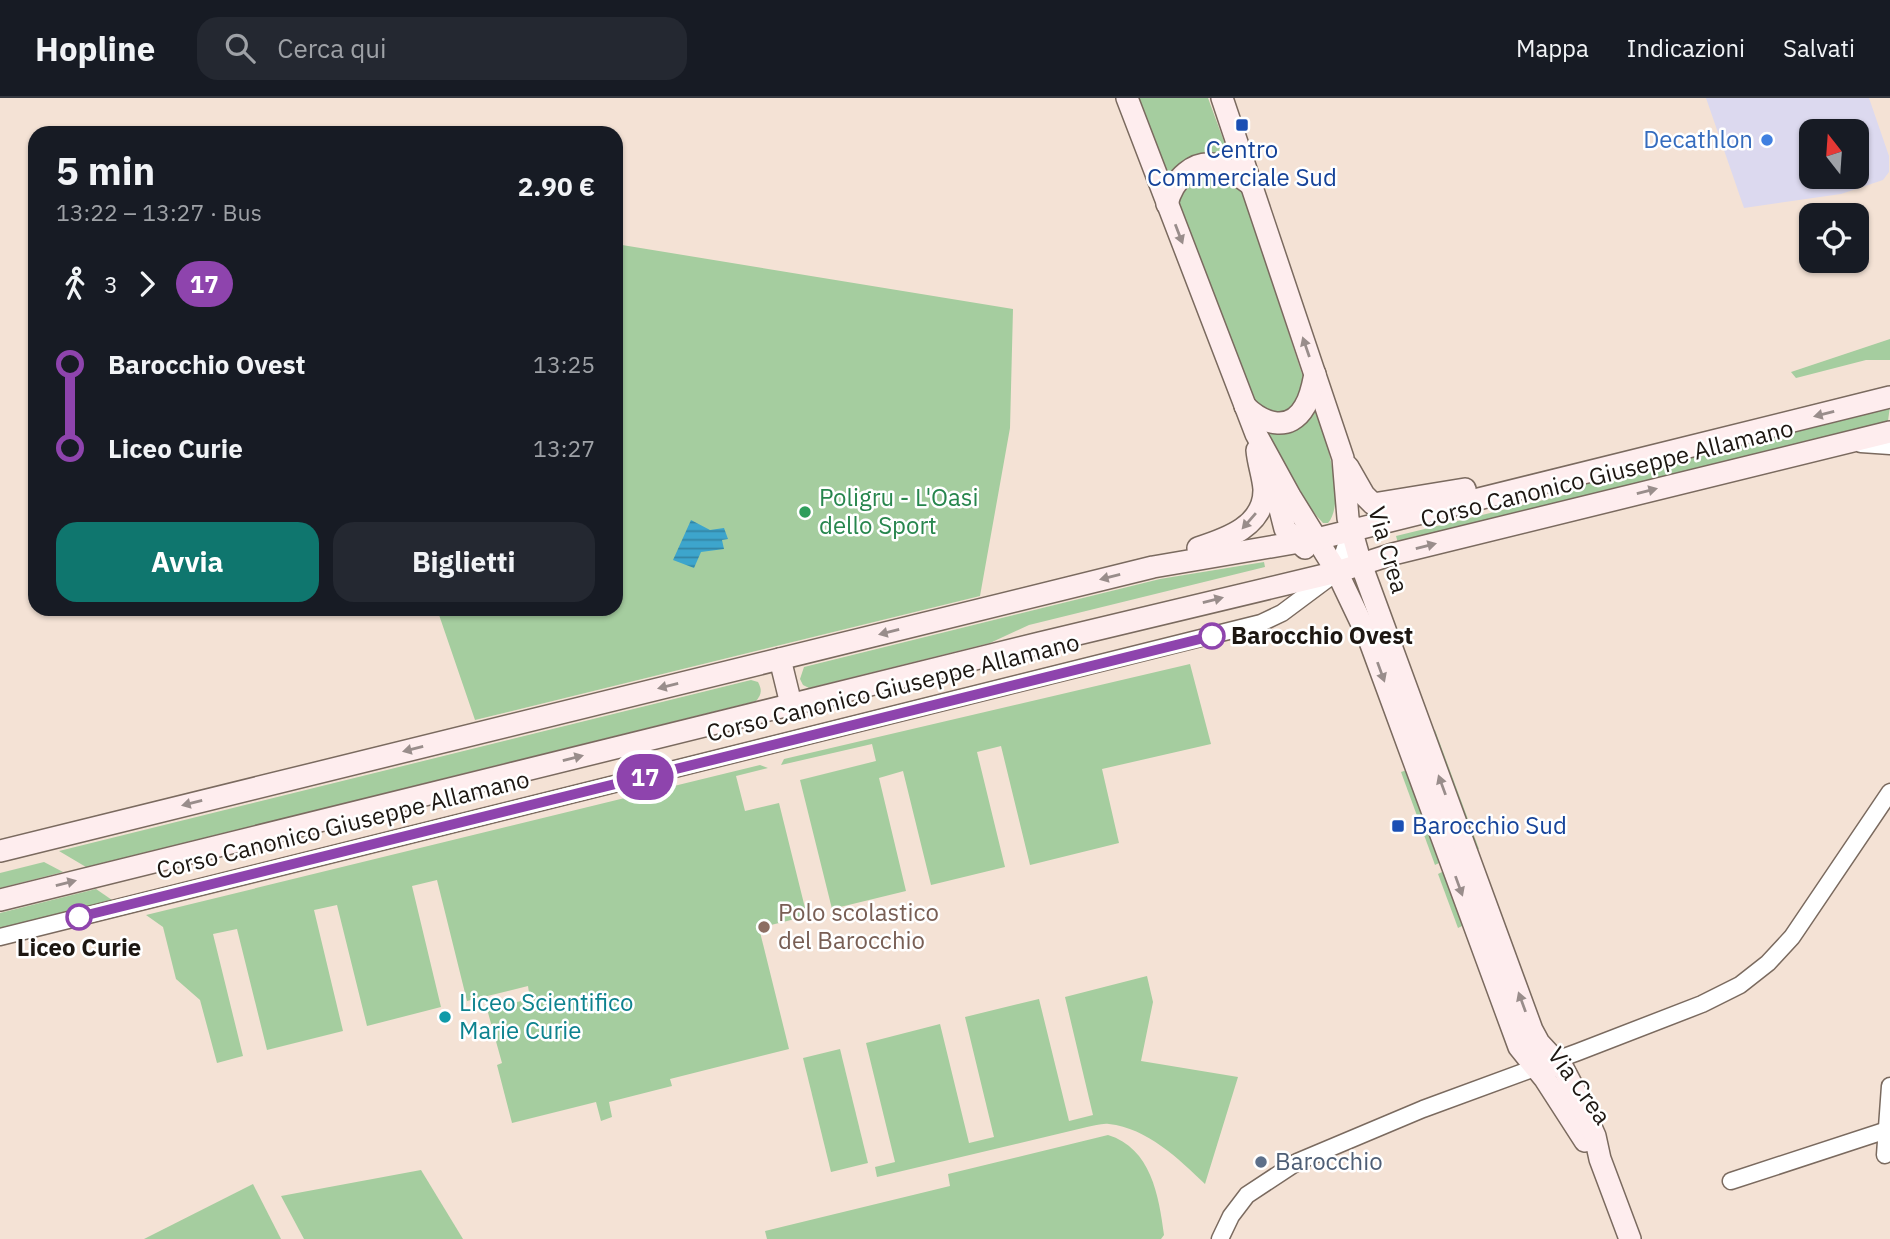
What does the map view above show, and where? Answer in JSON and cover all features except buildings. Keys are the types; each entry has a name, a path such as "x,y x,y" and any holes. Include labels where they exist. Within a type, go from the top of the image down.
{"main road":[{"name":"Via Crea","path":"1127,98 1244,405 1268,459 1285,529 1308,541 1337,572 1369,639 1519,1047 1600,1159"},
{"name":"Via Crea","path":"1222,98 1343,458 1352,530 1361,564 1532,1030 1539,1043 1564,1070 1580,1102 1595,1136 1600,1159 1630,1239"},
{"path":"1167,204 1170,192 1180,177 1203,165 1221,166 1251,184"},
{"path":"1244,405 1264,421 1289,421 1306,406 1315,374"},
{"name":"Corso Canonico Giuseppe Allamano","path":"0,851 1153,567 1308,541 1890,397"},
{"name":"Corso Canonico Giuseppe Allamano","path":"0,900 1337,572 1393,554 1890,432"},
{"path":"1153,567 1239,533 1259,510 1264,491 1258,468 1256,434"},
{"path":"1343,458 1368,501 1381,504 1414,496 1451,492 1568,465 1625,463"},
{"path":"780,659 791,704"}],"street":[{"name":"Via Crea","path":"1116,98 1129,129 1146,148"},
{"path":"1844,443 1890,446"},
{"path":"1337,572 1352,530"},
{"name":"Corso Canonico Giuseppe Allamano","path":"0,937 1261,623 1282,613 1337,572"},
{"path":"1220,1239 1231,1216 1247,1195 1297,1162 1423,1110 1714,998 1754,975 1780,951 1800,926 1890,792"},
{"name":"Corso Canonico Giuseppe Allamano","path":"0,861 32,843"},
{"path":"1731,1181 1887,1142 1890,1086"}],"shaded area":[{"name":"Decathlon","path":"1706,98 1869,98 1889,156 1889,172 1883,180 1869,185 1869,119 1799,119 1799,189 1856,189 1841,194 1744,208"}],"green space":[{"path":"1132,98 1208,98 1232,163 1166,185"},
{"path":"1213,171 1242,191 1305,383 1306,388 1286,416 1255,410 1176,200 1193,177"},
{"name":"Poligru - L'Oasi dello Sport","path":"623,245 1013,309 1010,428 980,596 475,720 439,616 623,616"},
{"path":"1890,339 1890,360 1866,360 1796,378 1791,372"},
{"path":"1314,402 1332,464 1334,481 1333,512 1328,523 1323,523 1288,478 1274,454 1264,426"},
{"path":"1890,406 1888,421 1398,543 1396,536 1564,495 1593,479"},
{"path":"1264,562 1265,567 1029,625 990,643 809,688 803,685 800,679 804,667 1160,579"},
{"path":"1190,664 1211,744 1102,769 1119,843 1030,865 1001,746 977,752 1005,867 931,885 903,771 879,778 906,891 832,909 800,780 876,761 872,744 781,765 784,759"},
{"path":"751,680 758,682 760,687 756,701 86,867 59,851"},
{"path":"1435,730 1479,849 1473,851 1429,732"},
{"path":"760,765 768,768 736,776 745,811 779,803 807,916 759,928 789,1049 670,1079 672,1086 609,1102 612,1117 601,1121 596,1102 512,1123 497,1065 502,1063 487,1009 530,999 528,986 467,1001 437,880 412,886 441,1007 367,1026 337,905 314,910 343,1031 267,1050 237,929 213,934 243,1056 217,1063 200,1000 176,979 163,927 146,915"},
{"path":"1407,770 1441,862 1435,865 1401,772"},
{"path":"44,862 63,872 0,888 0,873"},
{"path":"1444,871 1464,925 1458,928 1438,874"},
{"path":"96,889 112,900 0,928 0,913"},
{"path":"1147,976 1153,1002 1141,1061 1238,1077 1205,1184 1149,1138 1123,1127 1106,1124 877,1177 875,1167 895,1162 866,1043 940,1024 969,1143 994,1137 965,1017 1039,999 1069,1121 1093,1115 1065,997"},
{"path":"840,1049 868,1163 831,1172 803,1058"},
{"path":"1108,1135 1123,1141 1134,1151 1150,1175 1162,1220 1164,1235 1161,1239 767,1239 765,1231 950,1186 948,1174"},
{"path":"421,1170 463,1239 304,1239 281,1196"},
{"path":"253,1184 281,1239 144,1239"}],"water":[{"path":"691,520 710,530 724,528 728,539 722,540 724,549 701,552 694,568 673,560"}],"bus line":[{"name":"17","path":"79,917 1212,636"}],"place":[{"name":"Centro Commerciale Sud","path":"1242,125"},
{"name":"Decathlon","path":"1767,140"},
{"name":"Poligru - L'Oasi dello Sport","path":"805,512"},
{"name":"Barocchio Ovest","path":"1212,636"},
{"name":"Barocchio Sud","path":"1398,826"},
{"name":"Liceo Curie","path":"79,917"},
{"name":"Polo scolastico del Barocchio","path":"764,927"},
{"name":"Liceo Scientifico Marie Curie","path":"445,1017"},
{"name":"Barocchio","path":"1261,1162"}]}
